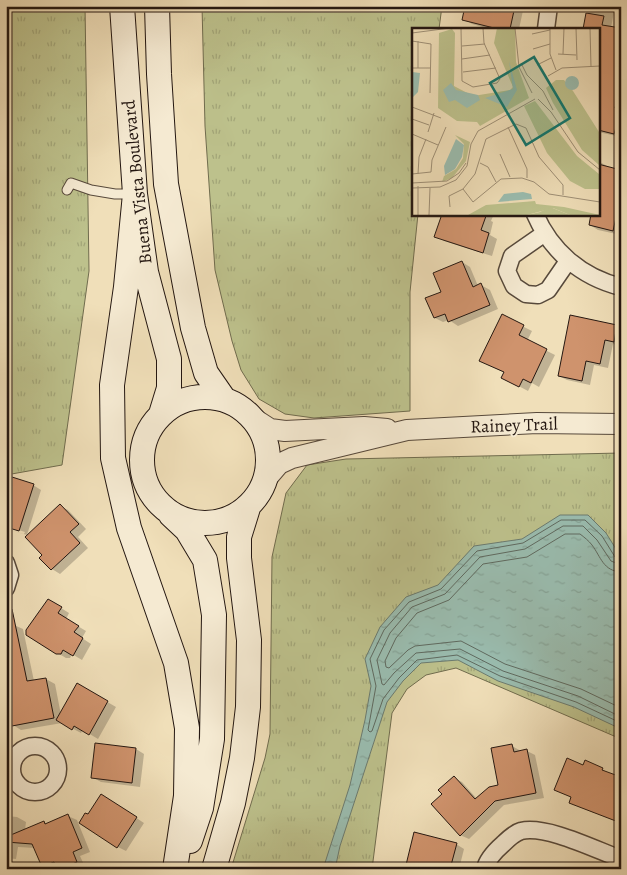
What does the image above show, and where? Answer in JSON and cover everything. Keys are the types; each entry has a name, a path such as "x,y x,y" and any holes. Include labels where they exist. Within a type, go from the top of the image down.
{"main road":[{"name":"Buena Vista Boulevard","path":"122,6 135,194 146,272 169,359 169,388 161,414"},
{"name":"Buena Vista Boulevard","path":"157,6 166,184 193,328 206,373 224,399"},
{"path":"135,194 126,287 112,385 113,458 129,528 176,663 187,728 186,796 176,869"},
{"path":"168,512 183,520 200,524 218,523 234,518 248,508 260,494 267,478 269,457 264,436 253,418 240,407 224,399 202,397 180,402 161,414 148,432 141,454 143,476 152,496 168,512 187,530 205,560 214,615 212,740 201,808 180,869"},
{"path":"214,869 233,803 242,758 248,706 249,640 239,558 239,537 248,508"}],"street":[{"path":"546,28 549,6"},
{"path":"536,215 552,245 568,261 589,275 606,283 621,287"},
{"path":"545,233 512,256 507,271 514,286 526,294 538,295 548,290 568,261"},
{"name":"Rainey Trail","path":"253,418 270,429 285,431 364,427 407,430 537,423 621,424"},
{"name":"Rainey Trail","path":"267,478 279,464 292,458 407,430"},
{"path":"6,563 10,575 6,588"},
{"path":"485,869 486,862 497,850 511,836 521,831 537,830 553,833 621,859"}],"lane":[{"path":"67,190 71,183 92,190 115,194 135,194"}],"green space":[{"path":"6,6 85,6 89,271 62,465 6,475"},
{"path":"202,6 442,6 439,28 412,28 412,215 418,215 410,292 410,411 314,418 285,414 259,399 241,370 215,270 205,126"},
{"path":"621,453 621,739 456,668 426,675 407,689 392,713 372,869 231,869 265,758 270,734 272,557 286,493 307,465 346,459"}],"water":[{"path":"560,515 588,515 606,533 621,557 621,729 574,707 498,681 458,660 421,663 403,681 387,702 340,846 335,869 323,869 350,785 365,720 371,686 365,659 380,627 406,597 438,585 474,546 522,539"}],"building":[{"path":"465,6 515,6 510,28 494,28 462,20"},
{"path":"586,13 604,16 602,25 621,28 621,85 615,108 621,110 621,125 617,124 614,134 600,130 600,28 583,28"},
{"path":"600,165 621,170 621,195 613,231 589,225 591,215 600,215"},
{"path":"442,215 486,216 481,230 489,233 483,253 434,237"},
{"path":"462,261 473,287 481,283 490,305 448,322 445,314 434,318 425,298 441,292 433,273"},
{"path":"502,314 524,325 519,335 547,349 531,383 523,379 519,387 501,378 504,372 479,361"},
{"path":"570,315 617,325 614,342 605,340 600,364 586,361 582,381 558,376"},
{"path":"12,477 34,484 19,531 6,527 6,484 10,485"},
{"path":"60,504 79,524 70,532 80,543 51,570 39,558 42,555 25,537"},
{"path":"48,599 62,607 58,613 79,626 74,632 83,638 73,656 63,650 61,654 56,654 26,635 26,630"},
{"path":"12,609 27,681 46,678 54,718 12,726 6,697 6,610"},
{"path":"77,683 108,701 89,735 74,726 72,730 56,720"},
{"path":"95,743 136,748 132,783 91,778"},
{"path":"512,744 514,752 527,749 536,793 495,801 460,836 431,804 442,794 438,790 454,776 475,799 489,787 498,785 491,748"},
{"path":"567,758 583,765 585,760 603,768 602,770 621,777 621,823 569,803 571,797 554,790"},
{"path":"101,794 137,817 117,848 79,823 85,813 88,814"},
{"path":"68,814 82,848 73,852 77,862 61,869 57,869 54,862 42,867 32,844 6,842 6,837 44,821 45,824"},
{"path":"414,832 457,843 450,869 405,869"}]}
